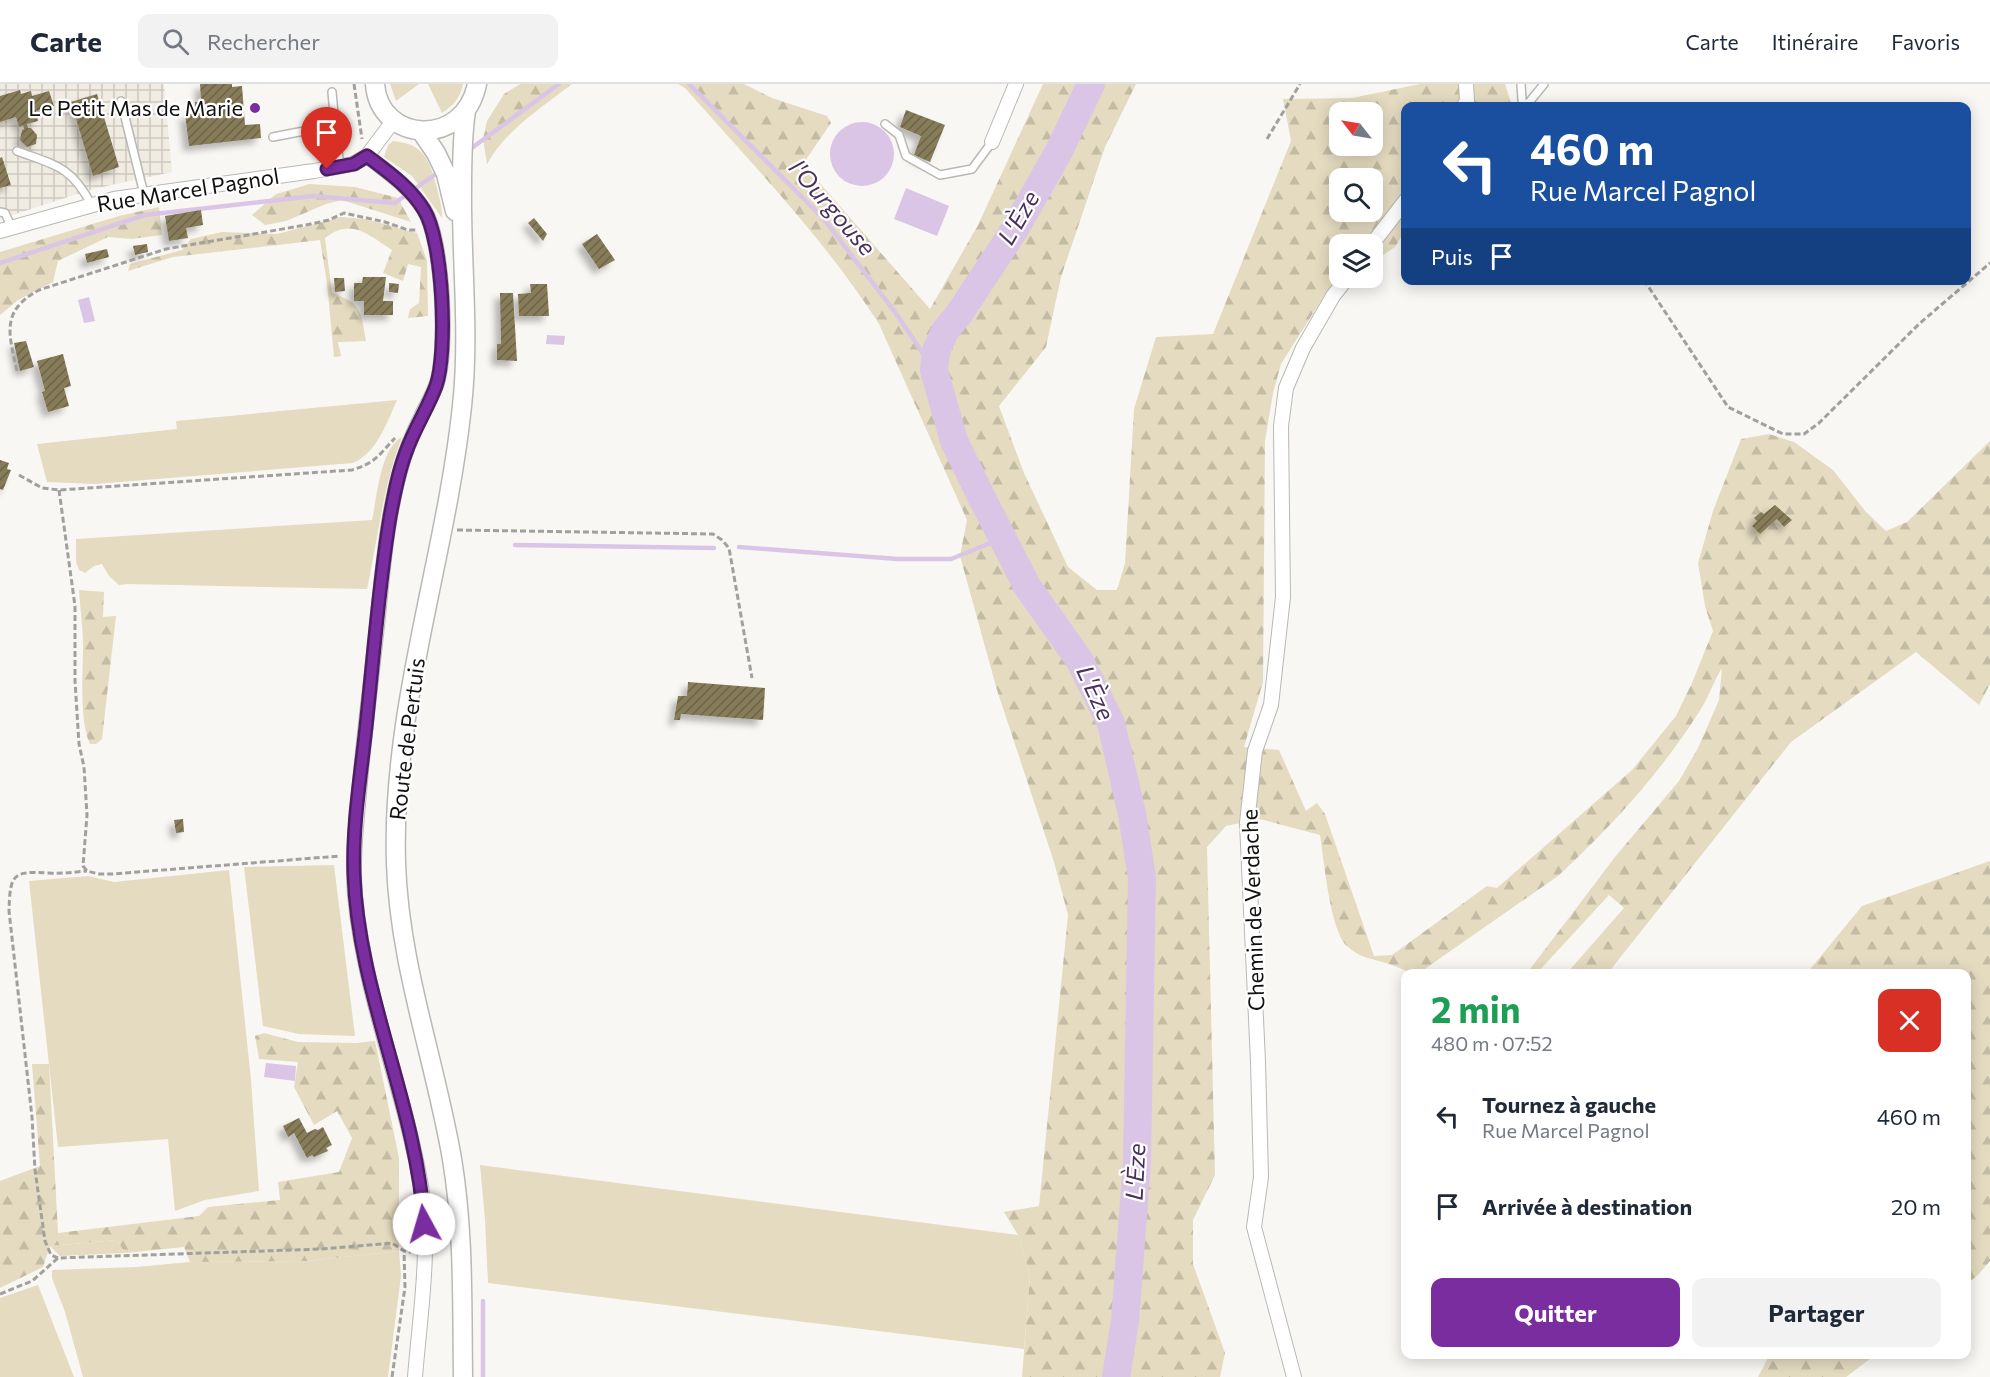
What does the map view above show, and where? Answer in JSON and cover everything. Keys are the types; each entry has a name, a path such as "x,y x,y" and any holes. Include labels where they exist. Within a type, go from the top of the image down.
{"main road":[{"path":"375,84 378,100 385,111 406,128 421,131 438,130 454,123 466,111"},
{"name":"Route de Pertuis","path":"463,1377 459,1221 453,1171 436,1081 420,1022 408,961 396,865 396,816 408,700 443,530 463,399 465,323 462,242 463,131 466,111 474,97 477,84"},
{"name":"Route de Pertuis","path":"421,131 446,174 462,242"}],"street":[{"path":"992,142 1016,84"},
{"path":"1466,84 1466,102"},
{"path":"394,120 371,151 412,194 424,210 432,230 439,274 442,356 436,386 420,418 399,474 385,550 354,854 355,895 360,936 420,1186 425,1255 415,1377"},
{"name":"Rue Marcel Pagnol","path":"6,230 92,204 144,194 340,167 357,162 371,151"},
{"path":"1380,234 1401,206"},
{"name":"Chemin de Verdache","path":"1294,1377 1254,1227 1261,1178 1247,823 1255,752 1271,705 1283,597 1281,426 1286,388 1304,348 1339,288"}],"lane":[{"path":"1521,84 1523,102"},
{"path":"1528,102 1544,84"},
{"path":"332,92 340,167"},
{"path":"121,101 144,194"},
{"path":"885,124 899,135 906,156 940,175 972,169 992,142"},
{"path":"273,137 335,125"},
{"path":"17,151 66,170 92,204"},
{"path":"0,212 6,214 6,230"}],"path":[{"path":"354,84 362,139 371,151"},
{"path":"1266,139 1300,84"},
{"path":"17,370 10,342 12,315 26,297 39,290 166,249 306,225 329,220 345,213 408,230 432,230"},
{"path":"1971,279 1990,263"},
{"path":"1647,285 1728,407 1783,434 1804,434 1819,423 1919,324 1964,285"},
{"path":"19,475 42,488 59,490 352,470 368,465 378,458 400,433 420,418"},
{"path":"59,490 75,606 75,681 87,815 83,866 87,871"},
{"path":"443,530 712,534 729,548 752,678"},
{"path":"58,1258 48,1250 40,1206 9,911 9,896 16,876 22,872 87,871 112,874 354,854"},
{"path":"0,1294 32,1281 58,1258 322,1249 392,1243 404,1251 425,1255"},
{"path":"392,1377 405,1287 404,1251"}],"shaded area":[{"path":"0,84 164,84 172,172 93,189 0,219"},
{"path":"856,122 868,122 885,131 892,142 894,154 892,166 885,177 868,186 856,186 844,181 835,172 830,160 830,148 835,136 844,127"},
{"path":"906,188 949,206 937,236 894,219"},
{"path":"89,297 95,321 84,323 78,300"},
{"path":"547,335 565,336 564,345 546,344"},
{"path":"266,1063 296,1066 295,1081 264,1077"}],"green space":[{"path":"390,84 419,84 396,101"},
{"path":"428,84 463,84 456,101 442,113"},
{"path":"520,84 572,84 504,140 487,164 483,139 487,121 504,94"},
{"path":"678,84 744,84 772,98 827,116 831,123 803,164 930,309 978,225 1043,84 1136,84 1105,147 1061,277 1046,347 999,406 1024,473 1068,567 1097,590 1117,590 1125,563 1134,409 1156,337 1213,334 1291,141 1283,99 1352,98 1420,84 1505,84 1511,102 1401,102 1401,237 1395,247 1383,255 1383,234 1329,234 1329,288 1336,288 1324,296 1281,364 1273,393 1265,441 1263,682 1244,747 1279,750 1306,811 1317,803 1325,814 1374,956 1392,955 1487,886 1497,888 1632,770 1676,716 1713,631 1705,606 1698,563 1713,511 1741,439 1769,434 1794,442 1833,470 1866,512 1886,531 1907,522 1990,441 1990,684 1979,705 1916,652 1791,742 1611,969 1571,969 1624,908 1609,895 1541,969 1530,969 1615,857 1679,781 1698,748 1719,700 1722,668 1701,709 1670,754 1598,838 1558,876 1425,969 1402,969 1362,956 1347,946 1341,938 1332,910 1320,835 1260,819 1226,826 1207,847 1215,1175 1193,1220 1193,1264 1225,1353 1220,1377 1022,1377 1030,1274 1018,1235 1004,1212 1039,1206 1068,915 1054,862 997,690 960,556 967,520 879,324 858,292 811,232 685,88"},
{"path":"393,141 411,145 418,149 427,160 438,193 442,218 412,176 384,157 388,145"},
{"path":"310,184 355,187 398,198 411,222 342,200 326,204 286,221 265,225 252,215 276,194"},
{"path":"159,207 162,235 132,239 108,237 58,261 53,282 18,300 0,315 0,252 119,216"},
{"path":"341,217 365,219 417,233 427,261 428,316 408,318 410,309 419,303 421,267 408,264 403,281 383,273 392,250 360,230 343,229 334,232 325,238 332,293 355,305 361,316 366,341 338,342 341,356 334,357 327,283 320,240 173,257 128,271 130,264 182,250 191,239 222,232 277,234"},
{"path":"397,400 375,444 369,452 353,463 95,484 47,482 37,444 177,429 176,421"},
{"path":"402,437 385,493 367,589 119,585 109,576 102,564 94,566 85,573 79,570 76,562 76,539 372,520 384,462 395,443"},
{"path":"79,590 104,592 103,617 116,616 102,739 96,744 90,744 84,723 83,639"},
{"path":"1990,861 1990,1261 1971,1281 1971,969 1810,969 1862,906"},
{"path":"334,865 355,1036 299,1034 263,1026 244,867"},
{"path":"229,870 251,1080 259,1191 205,1200 175,1211 168,1139 58,1147 29,881 88,876 114,882"},
{"path":"264,1033 298,1042 375,1041 399,1158 399,1251 307,1261 190,1262 184,1247 125,1253 117,1240 50,1246 43,1267 0,1288 0,1181 40,1166 32,1064 49,1064 58,1233 199,1216 208,1207 280,1200 278,1182 339,1172 352,1138 337,1111 314,1125 294,1087 298,1062 259,1059 255,1036"},
{"path":"480,1165 1018,1235 1030,1274 1024,1349 488,1283"},
{"path":"117,1240 125,1253 60,1256 50,1246"},
{"path":"399,1251 401,1276 388,1377 83,1377 65,1312 52,1278 52,1270 136,1267 190,1262 307,1261"},
{"path":"38,1285 74,1377 0,1377 0,1298"},
{"path":"1767,1359 1870,1359 1846,1377 1758,1377"}],"building":[{"path":"200,84 242,86 245,125 260,124 261,138 189,146 185,114 196,114 195,102 201,101"},
{"path":"20,90 21,94 31,91 32,96 49,91 54,106 36,111 38,121 27,124 28,128 31,128 37,135 36,144 27,147 20,140 24,129 23,125 19,127 16,117 0,122 0,96"},
{"path":"97,94 119,167 93,176 71,102"},
{"path":"906,110 945,125 930,162 914,155 921,136 900,127"},
{"path":"2,157 11,185 0,188 0,158"},
{"path":"201,210 203,225 186,228 188,238 169,241 165,216"},
{"path":"534,218 547,234 543,241 528,223"},
{"path":"597,234 615,260 599,269 582,244"},
{"path":"147,244 148,252 135,255 133,246"},
{"path":"107,249 109,257 87,263 85,254"},
{"path":"363,277 386,277 383,301 393,301 393,315 364,315 364,301 354,301 354,283 362,283"},
{"path":"334,278 344,278 345,291 335,292"},
{"path":"389,283 399,284 398,293 389,292"},
{"path":"530,284 547,284 549,316 519,316 518,294 531,293"},
{"path":"500,293 513,293 517,361 497,360 497,344 501,344"},
{"path":"26,341 34,367 20,371 14,343"},
{"path":"63,354 71,386 64,388 69,406 48,412 37,361"},
{"path":"0,460 9,463 7,469 11,470 3,490 0,489"},
{"path":"1775,505 1792,520 1784,527 1777,519 1760,534 1752,526 1757,521 1754,518 1761,512 1764,514"},
{"path":"688,682 765,688 763,720 681,714 680,720 674,720 678,696 687,696"},
{"path":"183,819 184,832 176,833 174,820"},
{"path":"299,1118 307,1133 323,1127 332,1145 326,1148 328,1151 307,1158 294,1133 288,1137 283,1126"}],"waterway":[{"path":"469,150 559,84"},
{"name":"l'Ourgouse","path":"689,84 823,218 895,312 934,370"},
{"name":"L'Èze","path":"1091,84 1059,151 1015,229 959,314 945,331 936,351 934,370 954,441 982,498 1027,586 1080,661 1111,723 1132,814 1142,878 1137,1162 1125,1321 1116,1377"},
{"path":"0,263 145,215 313,196 395,203 440,171"},
{"path":"739,547 898,559 951,559 1003,538"},
{"path":"515,545 714,548"},
{"path":"483,1301 483,1377"}],"place":[{"name":"Le Petit Mas de Marie","path":"255,108"}],"route":[{"path":"327,169 354,164 367,156 405,186 424,210 430,222 436,246 439,274 442,335 440,372 406,452 390,518 354,854 355,895 363,952 409,1133 420,1186 424,1224"}]}
